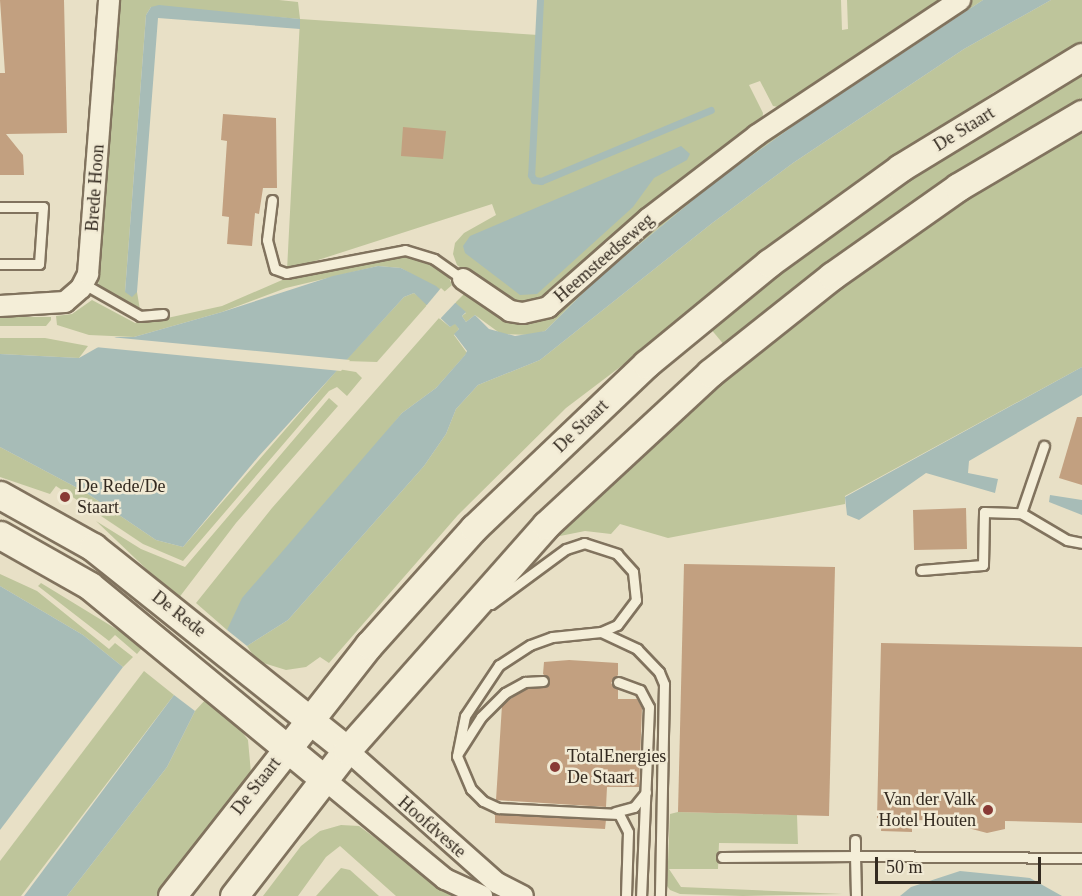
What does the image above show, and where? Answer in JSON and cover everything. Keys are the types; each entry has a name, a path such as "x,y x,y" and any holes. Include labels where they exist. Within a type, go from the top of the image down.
{"main road":[{"name":"De Staart","path":"172,896 309,718 474,528 646,363 769,263 900,168 1082,57"},
{"path":"234,896 347,750 416,668 546,525 710,373 832,276 958,187 1082,114"},
{"name":"De Rede","path":"0,495 93,547 347,750"},
{"name":"De Rede","path":"0,535 57,565 133,622 324,778"}],"street":[{"name":"Brede Hoon","path":"84,284 90,261 109,0"},
{"name":"Heemsteedseweg","path":"463,279 510,311 523,313 548,307 649,218 757,135 960,0"},
{"path":"0,306 55,305 74,296 84,284"},
{"name":"Hoofdveste","path":"347,750 497,883 523,896"},
{"name":"Hoofdveste","path":"324,778 445,879 482,896"}],"lane":[{"name":"Heemsteedseweg","path":"272,200 267,240 275,269 286,273 405,250 434,259 463,279"},
{"path":"0,207 43,207 39,264 0,264"},
{"path":"84,284 140,316 163,314"},
{"path":"1022,513 1044,446"},
{"path":"921,570 983,565 984,512 1022,513 1067,540 1082,543"},
{"path":"416,668 541,565 566,549 584,543 617,554 627,562 637,581 632,610 617,625 601,632 552,637 522,649 499,665 474,697 465,716 457,756 471,789 483,801 498,808 615,812 634,807 648,786"},
{"path":"601,632 637,649 659,672 664,684 660,896"},
{"path":"457,756 481,717 505,693 525,682 543,681"},
{"path":"618,682 640,690 649,707 648,786 641,896"},
{"path":"615,812 628,832 626,896"},
{"path":"855,840 856,896"},
{"path":"722,857 1082,858"}],"green space":[{"path":"121,0 298,2 300,19 151,7 146,15 125,292 137,292 140,310 98,287"},
{"path":"540,0 841,0 842,30 848,29 847,0 946,0 783,108 773,106 760,81 749,85 763,113 762,123 557,289 539,301 522,304 501,297 457,265 453,254 455,243 464,233 496,215 492,204 287,270 300,19 538,35"},
{"path":"970,0 983,0 800,121 716,181 595,281 545,331 532,335 501,334 475,315 466,322 462,316 466,313 454,304 466,292 508,318 583,282 722,169"},
{"path":"1051,0 1082,0 1082,44 994,92 896,158 566,408 458,515 329,663 320,657 306,667 286,670 257,661 247,646 288,620 424,466 446,434 456,409 478,385 540,360 711,224 793,163 964,49"},
{"path":"1082,73 1082,101 725,346 710,328 871,205"},
{"path":"1082,129 1082,367 845,496 845,504 668,538 620,524 611,534 585,531 555,537 728,374 825,298 968,199"},
{"path":"403,255 426,261 447,273 452,285 443,293 401,268 378,266 286,288 222,312 134,337 89,335 57,325 56,316 72,314 92,300 135,323 158,320 222,306 289,277"},
{"path":"414,293 428,304 377,362 345,361 404,297"},
{"path":"0,317 51,317 51,320 46,326 0,326"},
{"path":"439,318 450,327 455,323 459,329 454,335 467,353 436,388 402,413 227,630 196,603 272,508"},
{"path":"0,338 45,338 88,346 79,358 0,354"},
{"path":"338,369 356,372 362,378 347,396 337,387 329,391 183,561 143,544 56,486 50,494 0,477 0,447 85,492 156,540 183,547"},
{"path":"329,398 338,406 236,523 178,599 96,521 141,549 185,567"},
{"path":"0,574 37,591 109,649 115,643 133,657 123,667 83,635 0,586"},
{"path":"41,583 126,635 142,648 137,654 115,635 109,641 38,586"},
{"path":"144,671 174,695 21,896 0,896 0,861"},
{"path":"207,698 237,725 248,740 251,773 164,896 67,896 167,767 195,711"},
{"path":"678,812 797,815 798,844 719,843 718,869 669,869 681,887 843,894 743,896 680,894 670,890 667,886 670,814"},
{"path":"341,825 359,826 453,896 396,896 340,846 326,857 298,896 263,896 301,846 320,831"},
{"path":"341,868 350,870 379,896 316,896"}],"water":[{"path":"983,0 1051,0 964,49 793,163 711,224 540,360 478,385 456,409 446,434 424,466 288,620 247,646 227,630 242,598 402,413 436,388 465,355 467,351 454,334 459,329 455,324 450,327 414,293 404,297 259,456 183,547 156,540 85,492 0,447 0,354 79,358 116,337 134,337 222,312 333,276 378,266 401,268 436,286 466,312 462,316 466,322 475,315 489,329 515,336 545,331 595,281 716,181 800,121"},
{"path":"159,5 300,19 300,29 158,18 137,292 132,297 125,292 146,15 151,7"},
{"path":"681,146 690,154 687,160 654,178 633,207 537,294 520,295 465,253 463,246 470,236"},
{"path":"1082,367 1082,395 969,461 968,473 998,479 995,493 926,473 859,520 847,515 845,497"},
{"path":"1050,495 1082,500 1082,515 1049,502"},
{"path":"0,586 83,635 123,667 0,830"},
{"path":"174,695 195,711 167,767 67,896 24,896"},
{"path":"960,871 1030,878 1062,896 900,896 911,887"}],"pier":[{"path":"441,288 456,302 440,319 426,306"},
{"path":"110,337 350,360 341,371 95,347"}],"building":[{"path":"0,0 64,0 67,133 6,134 23,155 24,175 0,175 0,73 5,73"},
{"path":"223,114 276,118 277,188 263,188 259,214 255,213 252,246 227,244 229,217 222,216 227,141 221,140"},
{"path":"403,127 446,131 443,159 401,156"},
{"path":"1077,417 1082,417 1082,485 1059,478"},
{"path":"966,508 967,549 914,550 913,510"},
{"path":"684,564 835,567 829,816 678,812"},
{"path":"881,643 1082,647 1082,823 1005,821 1005,829 987,833 968,828 968,821 912,820 912,832 881,831 882,819 877,818"},
{"path":"569,660 618,663 618,675 611,683 618,689 618,699 637,699 642,708 639,787 607,787 606,807 496,800 502,705 525,689 547,686 550,680 543,674 544,662"},
{"path":"495,814 606,820 605,829 495,823"}],"waterway":[{"path":"540,0 531,175 534,180 541,181 711,110"}],"place":[{"name":"De Rede/De Staart","path":"65,497"},
{"name":"TotalEnergies De Staart","path":"555,767"},
{"name":"Van der Valk Hotel Houten","path":"988,810"}]}
